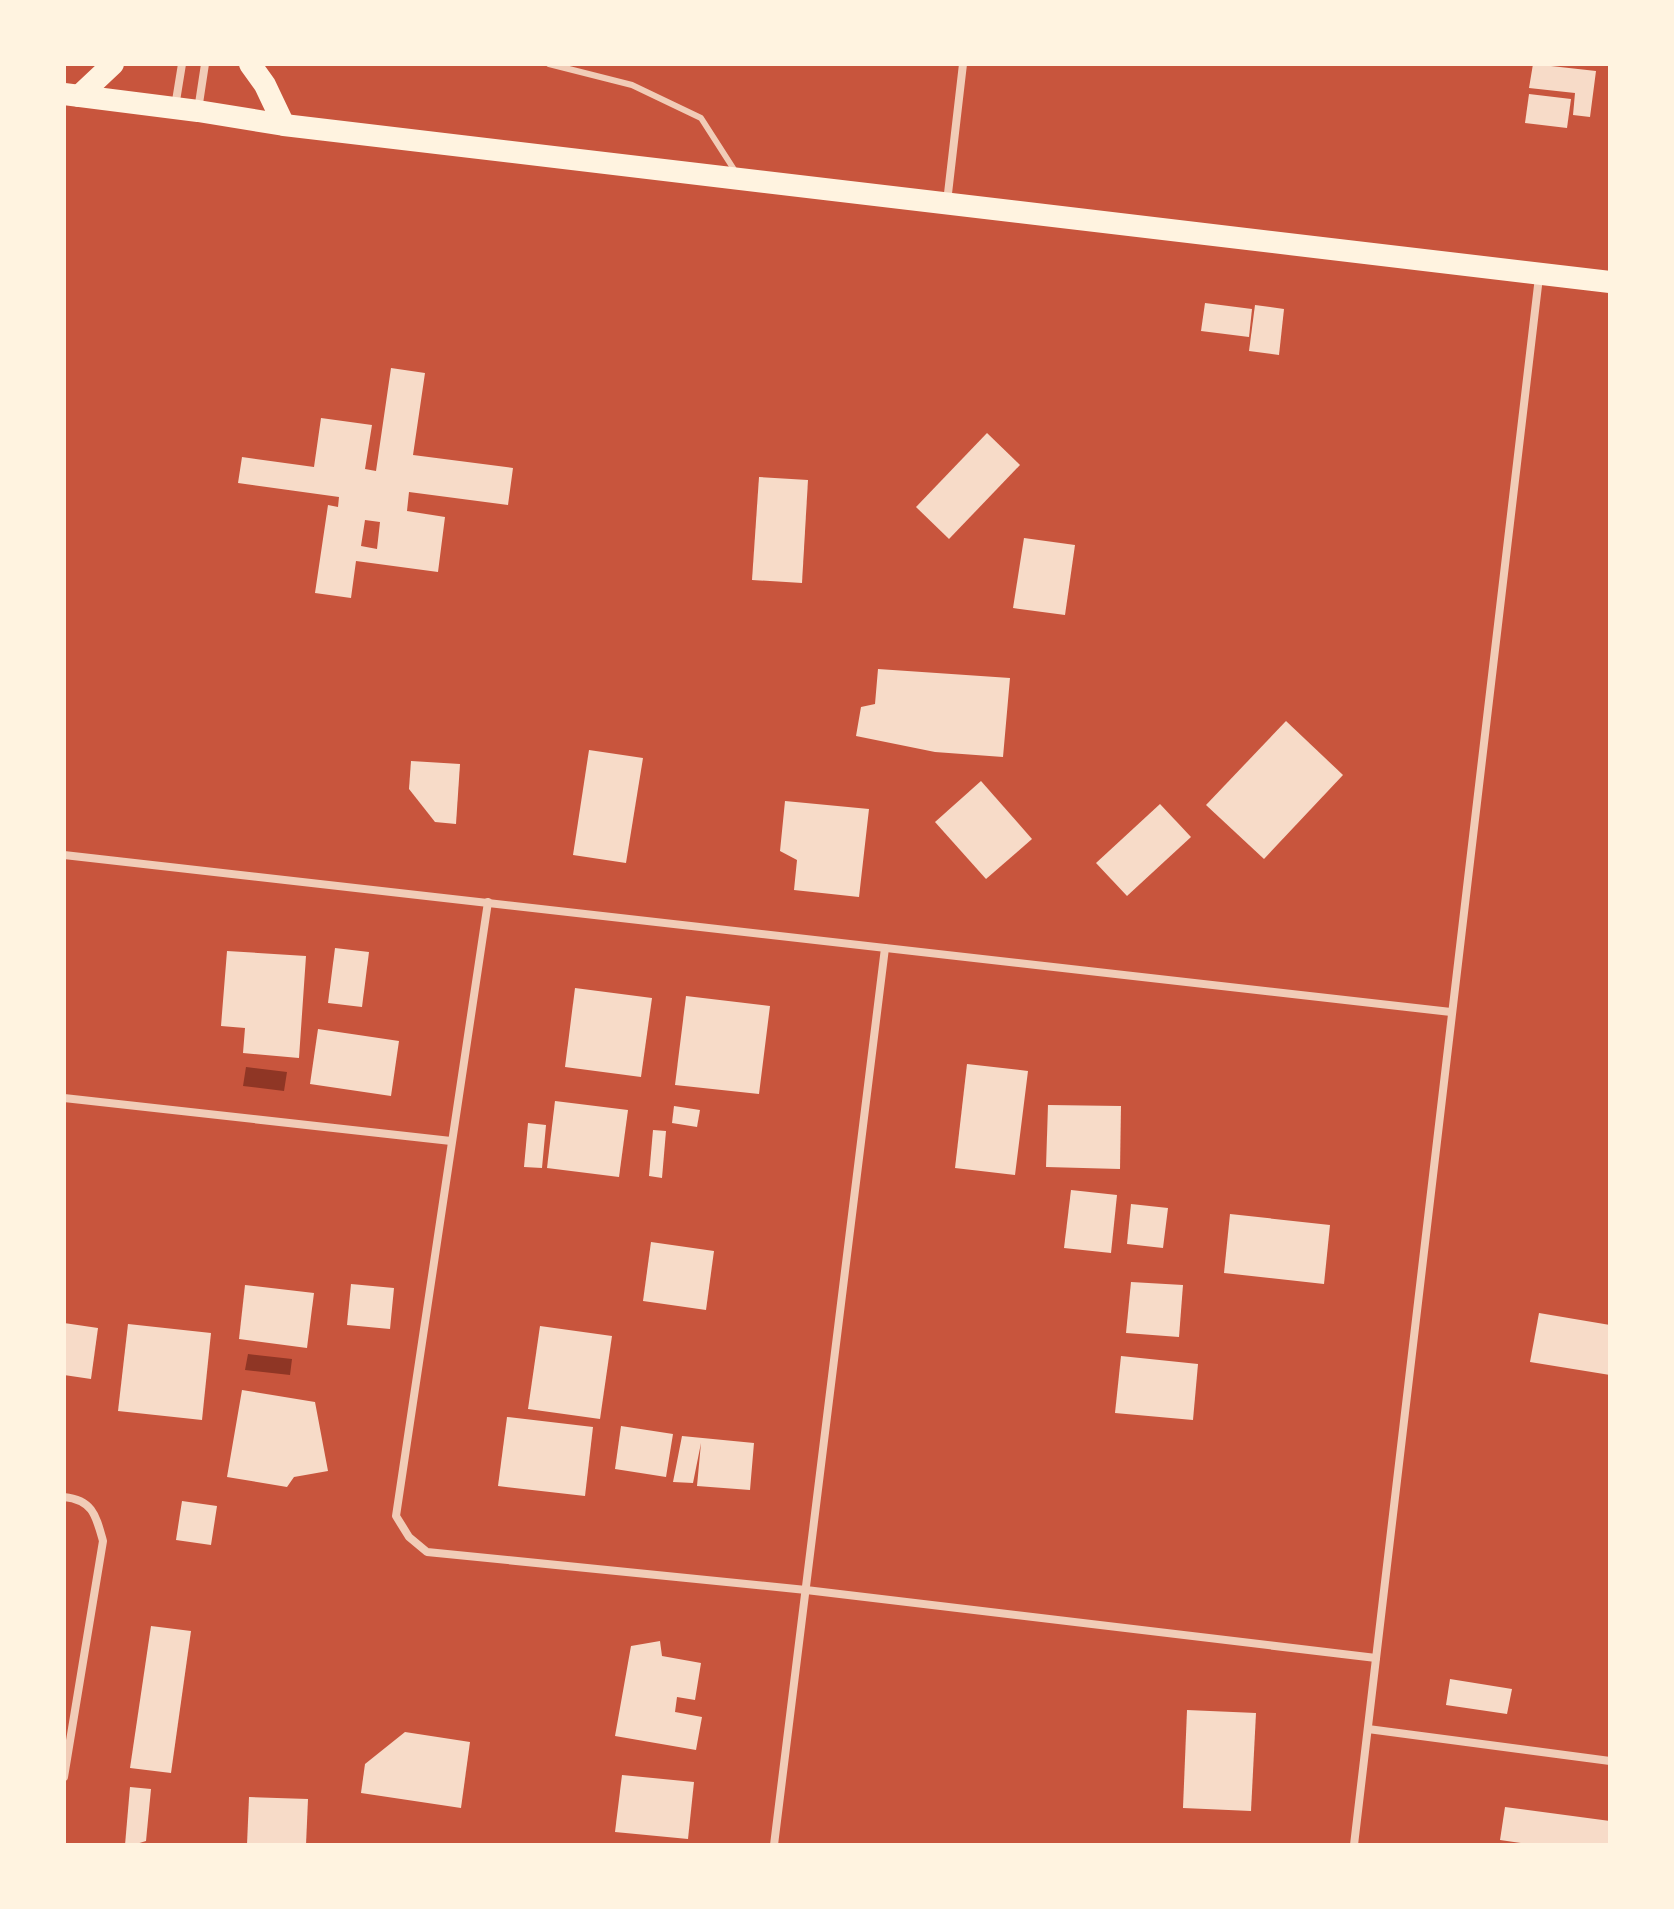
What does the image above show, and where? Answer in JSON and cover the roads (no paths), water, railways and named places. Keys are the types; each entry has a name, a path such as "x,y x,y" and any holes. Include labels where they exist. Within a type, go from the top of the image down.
{"highway":[{"path":"72,95 113,64"},
{"path":"250,64 265,85 284,125"},
{"path":"72,95 284,125 1610,282"}],"street":[{"path":"175,108 182,64"},
{"path":"198,111 205,64"},
{"path":"947,203 963,64"},
{"path":"1354,1845 1539,273"},
{"path":"64,855 1451,1012"},
{"path":"488,902 396,1516 409,1537 427,1552 806,1590 1376,1658"},
{"path":"774,1845 885,948"},
{"path":"64,1098 451,1141"},
{"path":"64,1497 76,1498 96,1514 103,1541 64,1777"},
{"path":"1368,1729 1610,1761"}],"lane":[{"path":"549,64 632,85 701,118 740,179"}]}
